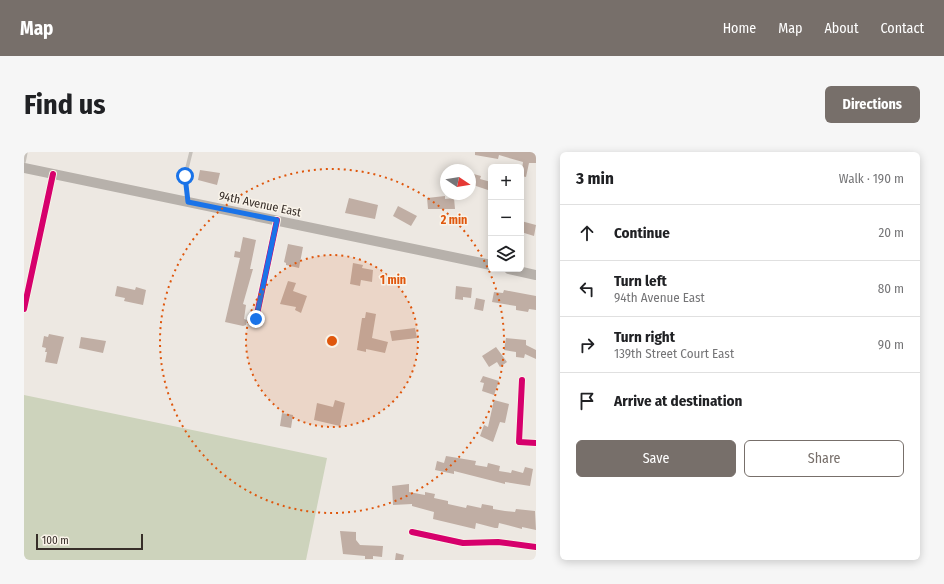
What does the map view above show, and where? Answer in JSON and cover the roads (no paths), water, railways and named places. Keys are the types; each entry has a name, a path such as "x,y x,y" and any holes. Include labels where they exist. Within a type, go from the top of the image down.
{"main road":[{"name":"94th Avenue East","path":"24,168 488,264"},
{"path":"522,272 536,275"}],"street":[{"path":"24,308 53,174"},
{"path":"256,319 277,220"},
{"path":"522,380 519,442 536,443"},
{"path":"412,532 464,543 498,542 536,547"}],"lane":[{"path":"24,162 26,152"},
{"path":"188,202 185,176 191,152"}]}
